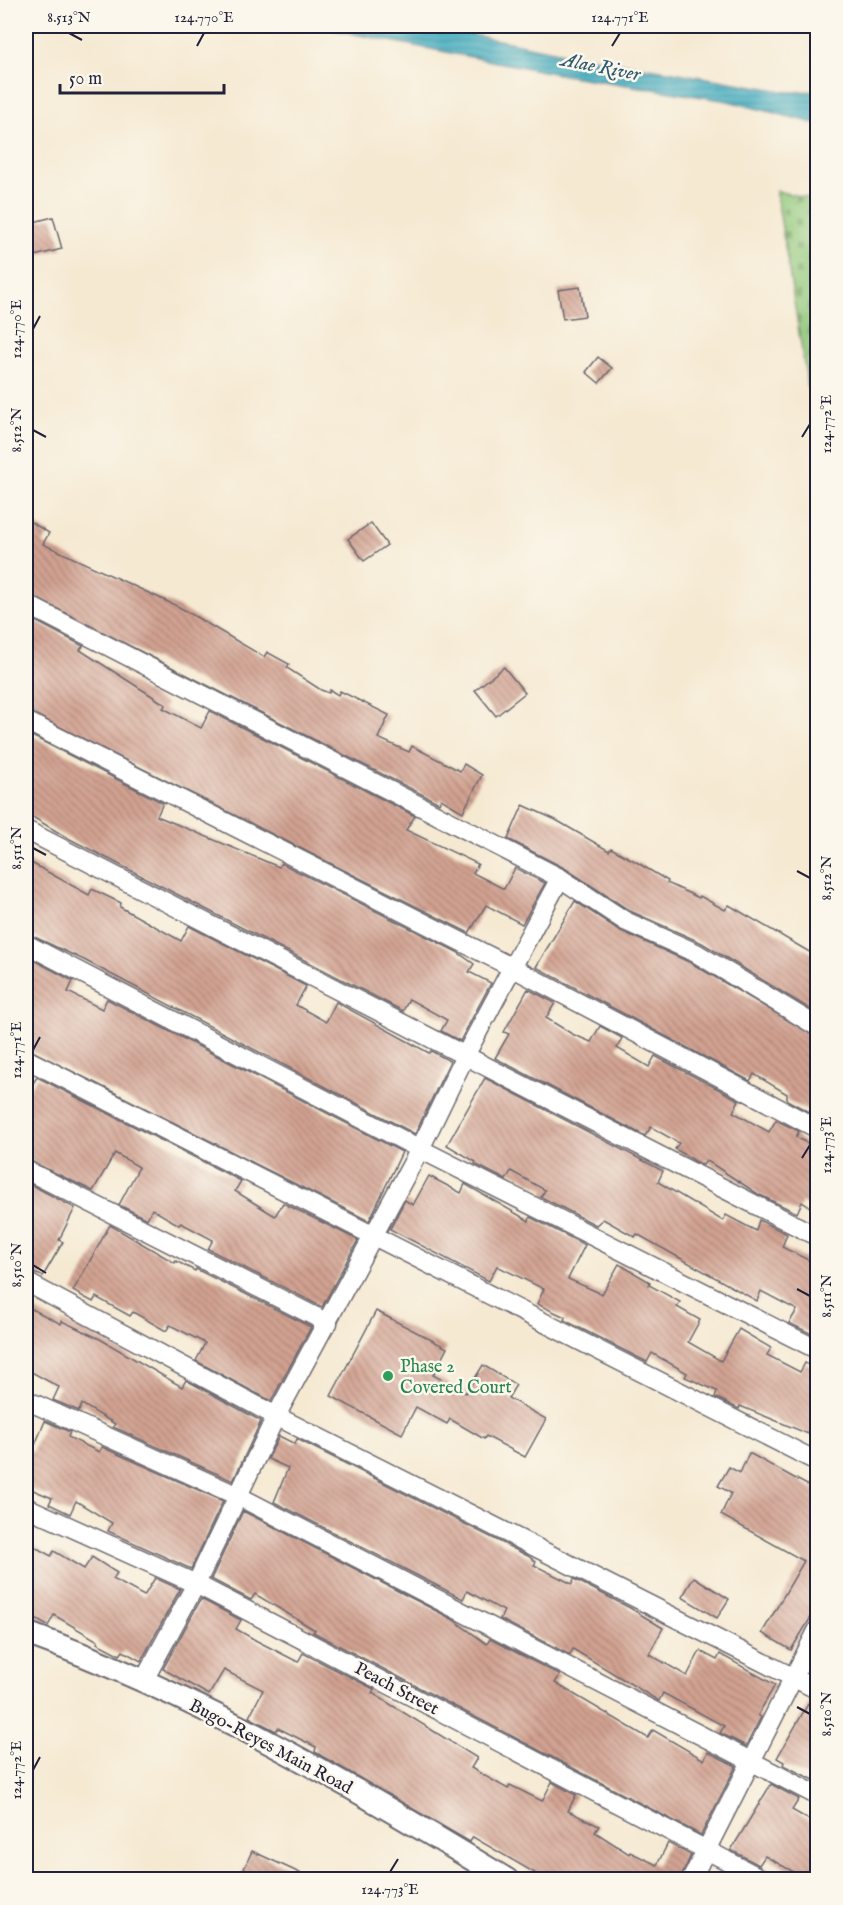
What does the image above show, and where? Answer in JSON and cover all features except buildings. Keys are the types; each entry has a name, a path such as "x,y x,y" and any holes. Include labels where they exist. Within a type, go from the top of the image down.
{"street":[{"path":"26,604 560,878 625,921 696,953 818,1027"},
{"path":"26,721 513,968 818,1129"},
{"path":"26,830 466,1054 818,1237"},
{"path":"144,1680 196,1584 276,1416 420,1149 466,1054 560,878"},
{"path":"26,944 420,1149 818,1350"},
{"path":"26,1059 818,1462"},
{"path":"26,1170 328,1323"},
{"path":"26,1282 276,1416 818,1690"},
{"path":"26,1400 238,1496 818,1796"},
{"name":"Peach Street","path":"26,1507 196,1584 764,1880"},
{"path":"691,1880 749,1761 818,1629"},
{"name":"Bugo-Reyes Main Road","path":"26,1633 144,1680 271,1744 507,1880"}],"green space":[{"path":"776,191 817,200 817,443"}],"water":[{"name":"Alae River","path":"314,26 429,26 568,54 788,92 817,91 817,124 728,101 558,74"}],"place":[{"name":"Phase 2 Covered Court","path":"388,1376"}]}
